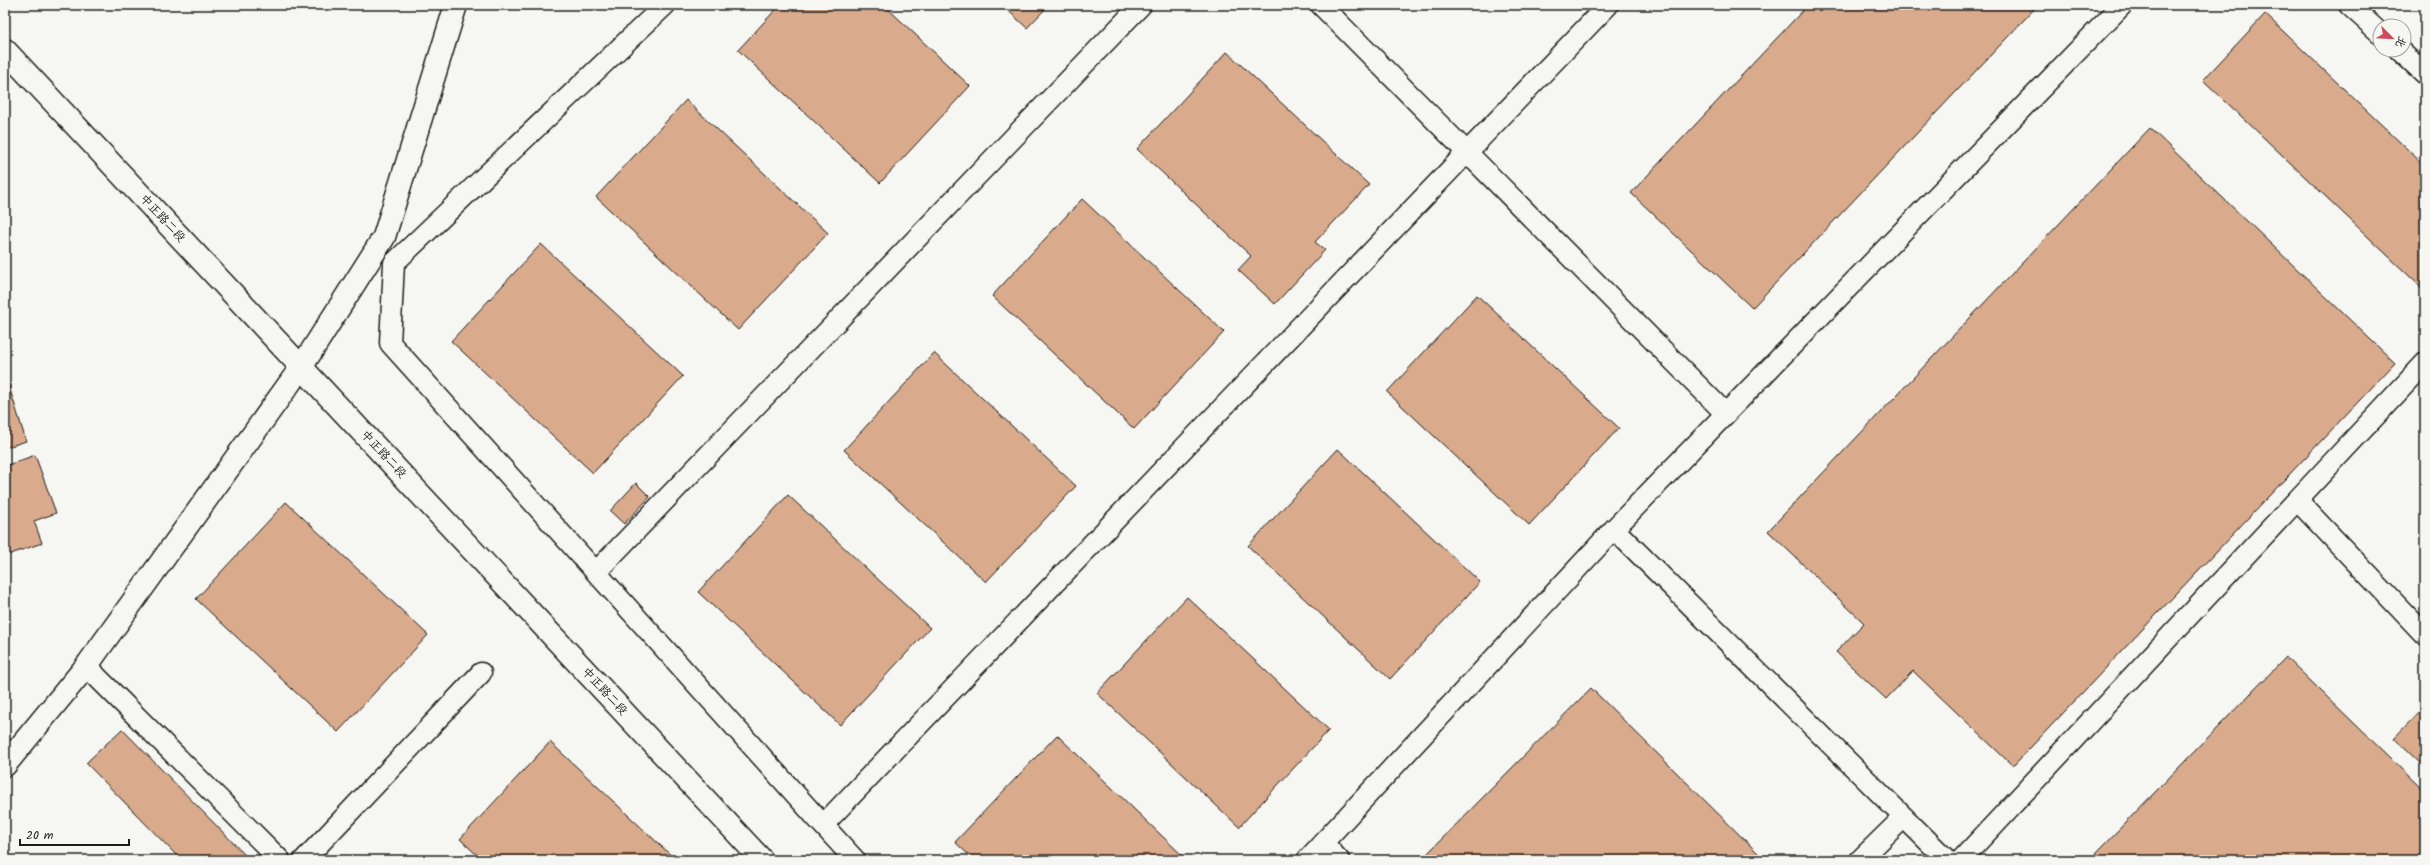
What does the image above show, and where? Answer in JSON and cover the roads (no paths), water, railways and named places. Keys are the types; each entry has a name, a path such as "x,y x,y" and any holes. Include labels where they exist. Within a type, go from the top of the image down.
{"street":[{"path":"5,766 88,664 302,366 384,237 456,5"},
{"name":"中正路二段","path":"5,50 302,366 762,860"}],"lane":[{"path":"665,5 394,263 390,342 855,860"},
{"path":"596,572 1141,5"},
{"path":"1322,5 1468,151 1725,413"},
{"path":"823,825 1608,5"},
{"path":"1307,860 1614,529 2122,5"},
{"path":"2349,5 2372,26"},
{"path":"2408,58 2425,74"},
{"path":"1961,860 2425,363"},
{"path":"2297,500 2425,635"},
{"path":"1614,529 1947,860"},
{"path":"88,664 96,676 280,860"},
{"path":"304,860 480,673"},
{"path":"1860,860 1904,817"},
{"path":"1323,843 1339,860"}]}
